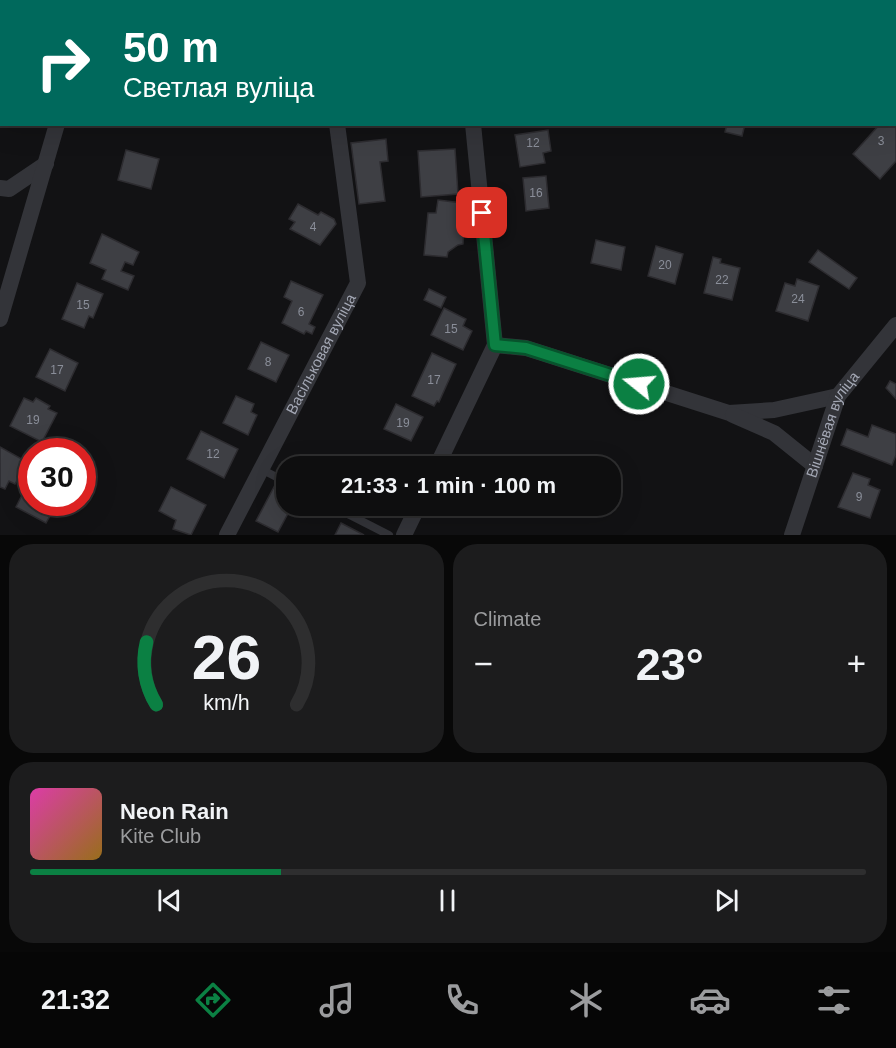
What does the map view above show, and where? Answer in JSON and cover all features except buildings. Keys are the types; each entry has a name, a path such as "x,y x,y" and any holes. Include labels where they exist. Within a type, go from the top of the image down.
{"street":[{"path":"0,319 56,126"},
{"name":"Васільковая вуліца","path":"227,535 358,283 337,126"},
{"path":"442,456 495,345 473,126"},
{"path":"0,188 9,189 46,165"},
{"name":"Вішнёвая вуліца","path":"792,535 838,396 896,325"},
{"path":"495,345 526,348 729,413 774,433 815,466"},
{"path":"729,413 774,410 838,396"},
{"path":"404,535 413,516"}],"lane":[{"path":"261,469 276,477"},
{"path":"352,516 390,535"}],"route":[{"path":"482,213 495,345 526,348 639,384"}]}
